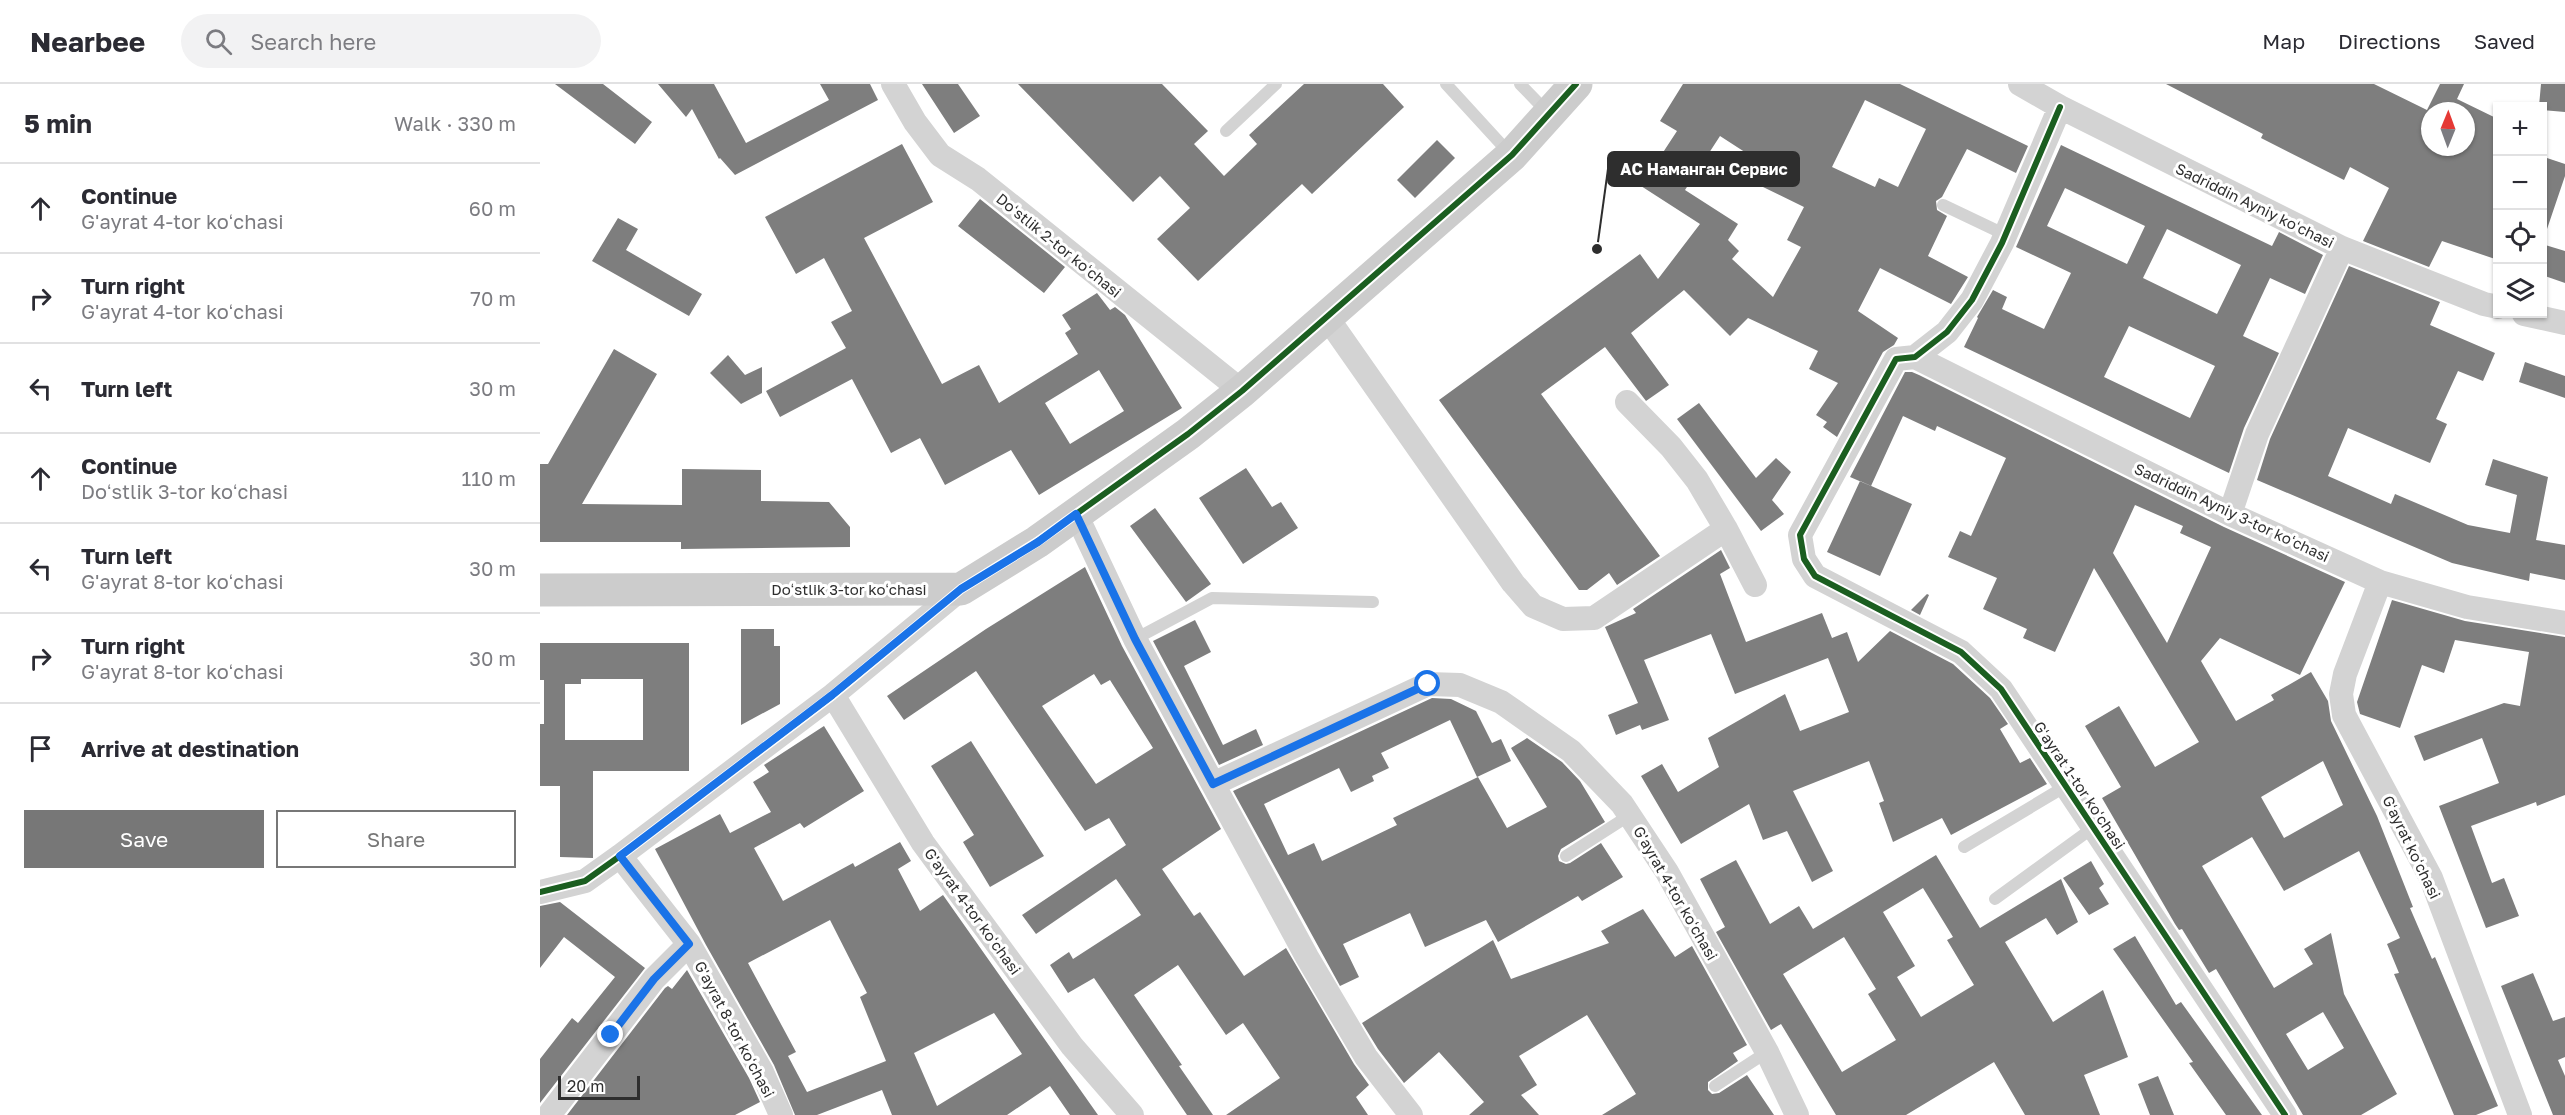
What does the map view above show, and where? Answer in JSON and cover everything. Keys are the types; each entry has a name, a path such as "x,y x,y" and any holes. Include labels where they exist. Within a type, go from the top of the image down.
{"street":[{"name":"Doʻstlik 2-tor koʻchasi","path":"893,84 915,122 940,155 978,179 1242,391"},
{"path":"961,589 1038,542 1188,434 1242,391 1512,155 1576,84"},
{"name":"Sadriddin Ayniy koʻchasi","path":"2020,84 2060,107 2342,248 2493,307"},
{"path":"1915,357 1947,332 1972,300 2006,235 2060,107"},
{"path":"2230,514 2257,434 2342,248"},
{"path":"1326,316 1506,574 1533,606 1563,619 1594,618 1726,529"},
{"path":"2542,318 2565,323"},
{"name":"Sadriddin Ayniy 3-tor koʻchasi","path":"1915,357 2230,514 2380,582 2467,607 2565,623"},
{"name":"Gʻayrat 1-tor koʻchasi","path":"1915,357 1896,359 1800,535 1804,559 1815,576 1889,617 1961,652 2001,689 2285,1115"},
{"path":"1627,402 1678,455 1697,480 1755,585"},
{"path":"1076,514 1135,639 1307,957 1366,1057 1411,1115"},
{"name":"Gʻayrat koʻchasi","path":"2380,582 2344,674 2341,694 2344,715 2431,878 2520,1115"},
{"name":"Doʻstlik 3-tor koʻchasi","path":"540,590 961,589"},
{"name":"Doʻstlik 3-tor koʻchasi","path":"540,892 585,881 620,856 832,695 961,589"},
{"name":"G'ayrat 4-tor koʻchasi","path":"1213,784 1428,684 1460,685 1501,702 1571,751 1630,815 1667,872 1767,1052 1797,1115"},
{"name":"G'ayrat 4-tor koʻchasi","path":"832,695 923,843 1072,1046 1131,1115"},
{"name":"G'ayrat 8-tor koʻchasi","path":"620,856 689,944 762,1072 780,1115"},
{"name":"G'ayrat 8-tor koʻchasi","path":"549,1115 654,979 689,944"}],"lane":[{"path":"1226,131 1276,84"},
{"path":"1446,84 1512,155"},
{"path":"1520,84 1549,114"},
{"path":"1943,205 2006,235"},
{"path":"1135,639 1212,598 1373,602"},
{"path":"1964,847 2066,786"},
{"path":"1566,856 1630,815"},
{"path":"1995,899 2094,827"},
{"path":"1715,1086 1767,1052"}],"building":[{"path":"555,84 603,84 652,122 635,144"},
{"path":"658,84 714,84 746,143 829,100 820,84 870,84 878,100 735,175 719,159 692,109 686,117"},
{"path":"922,84 958,84 980,116 954,133"},
{"path":"1018,84 1162,84 1208,131 1194,144 1224,176 1257,144 1249,135 1304,84 1383,84 1404,107 1312,194 1302,184 1198,281 1157,239 1190,208 1160,176 1133,202"},
{"path":"1683,84 1900,84 2028,146 2016,173 1967,149 1942,197 1936,201 1937,210 1947,216 1928,256 1968,277 1951,304 1880,268 1858,311 1898,338 1894,345 1883,352 1837,437 1823,427 1827,422 1816,415 1838,383 1809,369 1818,351 1748,318 1730,336 1684,290 1631,333 1669,385 1646,401 1605,347 1541,394 1660,556 1617,585 1609,573 1587,590 1579,590 1439,400 1640,254 1658,279 1700,224 1641,186 1677,131 1660,121","holes":["1865,100 1926,129 1898,187 1879,178 1875,187 1832,167","1720,136 1771,169 1763,187 1804,207 1787,240 1801,247 1773,297 1732,259 1739,251 1728,240 1738,224 1685,190"]},
{"path":"2166,84 2374,84 2421,107 2421,156 2475,156 2475,108 2493,117 2493,258 2442,241 2429,267 2363,241 2389,188 2350,167 2344,180 2261,138 2263,134"},
{"path":"2440,84 2464,84 2457,99 2463,102 2431,102"},
{"path":"2541,84 2565,84 2565,112 2547,110 2547,102 2539,102"},
{"path":"1437,140 1455,158 1415,198 1397,180"},
{"path":"902,144 933,202 864,238 942,384 979,365 999,403 1078,354 1065,333 1071,329 1062,315 1097,293 1110,310 1115,307 1125,315 1182,408 1039,495 1011,450 945,485 920,438 891,453 852,379 780,417 766,391 846,348 831,322 852,311 824,258 796,274 765,217","holes":["1099,370 1124,411 1070,444 1045,403"]},
{"path":"2061,145 2272,246 2279,232 2323,255 2305,294 2270,278 2243,336 2279,353 2244,428 2229,473 1964,347 1977,317 1993,290 2007,297 2002,309 2044,329 2071,273 2016,247","holes":["2065,188 2145,226 2127,264 2047,226","2167,229 2241,265 2217,314 2143,278","2129,326 2215,366 2190,418 2104,377"]},
{"path":"2547,158 2565,164 2565,176 2547,229"},
{"path":"980,199 1065,267 1044,293 958,226"},
{"path":"618,218 638,229 626,250 702,294 689,316 592,261"},
{"path":"2547,246 2565,251 2565,283 2547,277"},
{"path":"2349,266 2440,302 2430,325 2495,353 2483,381 2458,371 2436,419 2447,424 2430,463 2348,428 2328,476 2391,504 2395,494 2468,525 2510,533 2517,495 2485,485 2493,459 2548,477 2536,540 2565,545 2565,580 2530,573 2529,581 2452,563 2257,480 2270,439"},
{"path":"614,349 657,374 582,504 682,505 682,469 761,470 761,501 829,502 850,527 850,547 681,549 681,542 540,542 540,464 548,464"},
{"path":"728,355 745,375 762,367 762,393 741,404 710,373"},
{"path":"2525,362 2565,376 2565,398 2519,382"},
{"path":"1905,372 1912,372 2224,527 2345,582 2300,675 2220,638 2201,661 2236,721 2274,700 2271,695 2311,672 2328,701 2331,721 2377,816 2413,907 2410,908 2432,959 2435,957 2498,1106 2476,1115 2454,1115 2394,974 2399,973 2387,944 2400,938 2359,851 2284,891 2252,837 2202,866 2274,988 2313,964 2304,949 2331,933 2344,994 2397,1094 2361,1115 2303,1115 2216,969 2209,973 2182,929 2179,930 2175,924 2102,798 2121,787 2085,726 2119,706 2155,767 2199,742 2094,568 2055,652 2023,638 2027,629 1983,609 1997,578 1948,557 1960,531 1971,536 2006,458 1937,426 1935,431 1903,416 1871,486 1850,477","holes":["2135,505 2183,526 2180,533 2211,547 2167,643 2113,553","2323,761 2343,805 2284,838 2261,797","2323,1012 2344,1048 2308,1070 2286,1034"]},
{"path":"1699,403 1756,478 1776,458 1791,472 1772,500 1784,514 1761,531 1677,419"},
{"path":"1246,468 1272,507 1281,502 1298,528 1243,564 1199,498"},
{"path":"1860,481 1912,504 1880,576 1827,552"},
{"path":"1155,508 1211,584 1186,602 1130,526"},
{"path":"1721,550 1730,568 1720,574 1746,642 1822,613 1832,638 1847,632 1858,662 1890,631 1953,664 1990,698 2008,724 2000,729 2020,763 2030,758 2047,784 1951,835 1942,818 1893,842 1879,803 1884,801 1869,761 1793,791 1833,871 1812,882 1787,831 1763,840 1749,804 1681,844 1641,776 1662,764 1678,792 1719,767 1708,738 1785,694 1800,731 1849,712 1828,658 1735,694 1711,634 1644,660 1669,720 1642,730 1640,725 1616,735 1608,715 1638,703 1605,627 1636,613 1633,609"},
{"path":"1085,567 1122,646 1221,829 1162,869 1194,916 1200,912 1244,976 1286,948 1354,1064 1369,1085 1356,1097 1368,1115 1226,1115 1280,1078 1243,1023 1226,1035 1178,965 1134,995 1213,1115 1187,1115 1094,978 1068,993 1050,965 1069,952 1073,959 1141,915 1116,879 1036,934 1022,915 1126,845 1109,818 1085,831 976,671 904,720 887,696 986,629","holes":["1094,674 1101,685 1110,680 1153,748 1096,784 1042,706"]},
{"path":"1927,594 1929,595 1920,615 1911,610"},
{"path":"2392,600 2465,621 2565,637 2565,795 2537,806 2536,802 2471,826 2492,883 2504,878 2519,916 2486,928 2439,806 2499,783 2482,738 2424,761 2414,736 2504,703 2520,706 2529,652 2455,640 2444,673 2422,665 2400,728 2360,714 2357,702"},
{"path":"1195,620 1211,652 1184,666 1223,745 1256,729 1263,745 1219,765 1153,641"},
{"path":"741,629 774,629 774,646 780,646 780,704 741,725"},
{"path":"540,643 689,643 689,771 593,771 593,858 560,857 560,786 540,786 540,724 544,724 544,680 540,680","holes":["581,679 643,679 643,740 565,740 565,684 581,684"]},
{"path":"1432,698 1451,699 1476,711 1492,743 1501,739 1511,761 1477,777 1450,720 1381,753 1389,768 1372,776 1374,781 1351,792 1339,768 1264,804 1288,855 1314,843 1322,861 1397,825 1393,818 1478,777 1507,828 1547,807 1511,748 1527,738 1562,762 1580,781 1605,822 1561,849 1558,856 1559,861 1570,863 1601,843 1623,877 1582,901 1578,896 1498,942 1486,920 1425,947 1410,913 1343,944 1359,977 1340,986 1233,791"},
{"path":"824,726 864,791 804,828 800,823 754,848 783,901 853,863 855,867 900,842 911,861 898,869 920,911 943,895 1098,1115 1070,1115 1050,1086 1007,1115 892,1115 882,1090 817,1115 795,1115 774,1065 655,849 720,814 730,833 771,812 753,782 769,772 764,765","holes":["830,920 867,993 860,997 886,1061 807,1092 788,1056 796,1052 748,963","994,1013 1022,1054 937,1106 914,1053"]},
{"path":"971,741 1044,856 990,887 963,842 974,835 931,766"},
{"path":"1936,855 1980,928 2061,879 2078,922 2057,935 2046,918 2005,942 2053,1022 2103,990 2128,1057 2084,1075 2100,1115 2025,1115 1994,1062 1906,1115 1836,1115 1781,1024 1771,1030 1716,932 1725,927 1700,879 1736,860 1770,924 1799,906 1813,929","holes":["1923,888 1953,937 1947,940 1974,985 1921,1017 1897,977 1915,966 1883,912","1844,937 1876,989 1868,994 1896,1040 1842,1072 1783,974"]},
{"path":"2091,861 2104,884 2099,888 2109,904 2089,915 2063,878"},
{"path":"560,902 645,968 540,1103 540,1059 572,1018 578,1023 615,977 564,937 540,968 540,906"},
{"path":"1643,909 1675,957 1692,946 1747,1045 1733,1053 1738,1061 1708,1082 1708,1090 1712,1094 1719,1093 1747,1075 1774,1115 1602,1115 1636,1094 1587,1015 1519,1056 1537,1085 1521,1095 1539,1115 1469,1115 1484,1102 1439,1052 1404,1083 1378,1049 1362,1023 1493,940 1511,979 1609,943 1601,931"},
{"path":"2135,936 2176,1005 2181,1002 2262,1115 2226,1115 2189,1063 2193,1062 2113,949"},
{"path":"687,970 749,1078 760,1102 735,1115 567,1115 665,988 668,986 672,989"},
{"path":"2533,973 2553,1021 2565,1017 2565,1057 2558,1060 2565,1076 2565,1115 2553,1115 2501,986"},
{"path":"2158,1076 2174,1115 2150,1115 2138,1084"}],"cycle path":[{"path":"540,892 585,881 833,695 961,589 1037,542 1188,434 1242,391 1512,155 1576,84"},
{"path":"2060,107 2002,243 1972,300 1947,332 1915,357 1896,359 1800,535 1804,559 1815,576 1961,652 2001,689 2285,1115"}],"place":[{"name":"АС Наманган Сервис","path":"1597,249"}],"route":[{"path":"611,1035 654,979 689,944 620,856 832,695 961,589 1038,542 1076,514 1135,639 1213,784 1428,684"}]}
